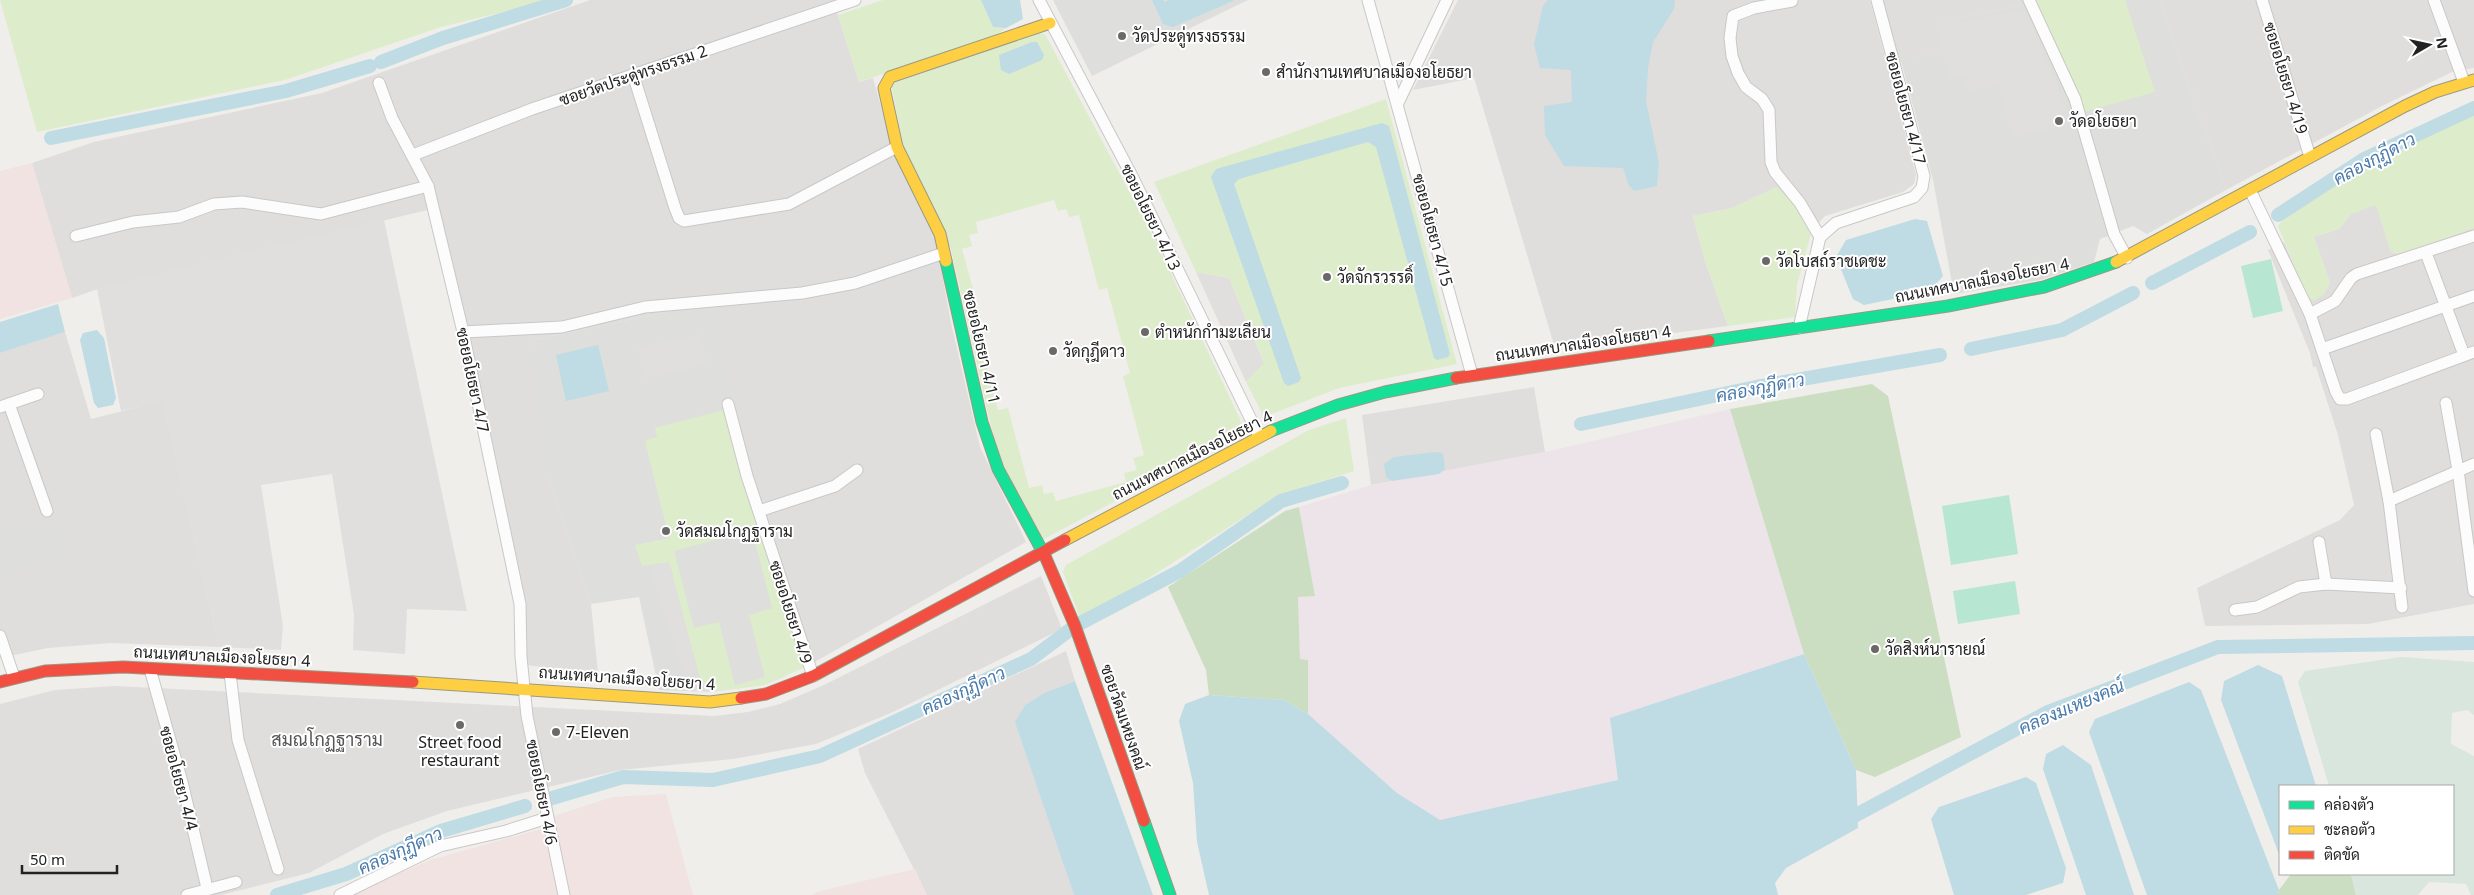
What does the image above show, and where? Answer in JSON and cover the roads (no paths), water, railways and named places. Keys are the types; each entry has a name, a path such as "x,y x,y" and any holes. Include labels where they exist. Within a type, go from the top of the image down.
{"street":[{"name":"ซอยวัดประดู่ทรงธรรม 2","path":"413,154 532,109 855,0"},
{"name":"ซอยอโยธยา 4/13","path":"1039,0 1132,176 1259,436"},
{"name":"ซอยอโยธยา 4/15","path":"1368,0 1472,375"},
{"path":"1398,103 1447,0"},
{"name":"ซอยอโยธยา 4/17","path":"1820,237 1836,223 1914,197 1922,188 1924,176 1877,0"},
{"path":"2030,0 2075,99 2114,234 2127,258"},
{"name":"ซอยอโยธยา 4/19","path":"2262,0 2310,157"},
{"path":"2434,0 2469,81"},
{"path":"1792,1 1754,8 1733,16 1730,38 1738,73 1746,87 1762,99 1769,110 1771,156 1775,172 1800,203 1820,237 1799,328"},
{"name":"ซอยอโยธยา 4/11","path":"1043,552 1030,533 998,469 982,422 940,234 932,214 897,147 884,88 890,77 1050,22"},
{"path":"633,74 675,208 679,218 684,221 789,204 897,147"},
{"name":"ถนนเทศบาลเมืองอโยธยา 4","path":"0,682 14,677 74,668 150,668 525,688 710,702 766,694 813,676 1259,436 1338,405 1385,392 1472,375 1948,306 2044,287 2078,277 2127,258 2406,106 2469,81"},
{"name":"ซอยอโยธยา 4/7","path":"379,83 392,118 413,154 428,186 463,332 520,604 525,688"},
{"path":"76,236 133,222 179,217 214,204 242,202 321,214 428,186"},
{"path":"2250,190 2310,314 2340,399 2346,399 2469,354 2446,306 2426,253"},
{"path":"2310,314 2335,301 2356,274 2474,236"},
{"path":"463,332 562,327 646,307 802,293 855,283 944,253"},
{"path":"2322,349 2474,296"},
{"path":"38,394 5,406 48,511"},
{"path":"2446,403 2458,470 2474,591"},
{"name":"ซอยอโยธยา 4/9","path":"728,404 735,438 813,676"},
{"path":"2376,434 2389,501 2402,607"},
{"path":"2389,501 2474,464"},
{"path":"759,511 835,486 857,470"},
{"path":"2318,542 2326,584"},
{"name":"ซอยวัดมเหยงคณ์","path":"1043,552 1075,626 1170,895"},
{"path":"2235,610 2257,606 2299,587 2326,584 2401,588"},
{"path":"0,636 14,677"},
{"name":"ซอยอโยธยา 4/4","path":"150,668 207,888"},
{"path":"230,673 238,740 278,869"},
{"name":"ซอยอโยธยา 4/6","path":"525,688 530,733 564,895"},
{"path":"340,895 440,846 506,831 547,818"},
{"path":"187,895 207,888 236,882"}],"water":[{"path":"981,0 1020,0 1023,19 1006,28 993,27"},
{"path":"1152,0 1163,0 1165,2 1170,0 1235,0 1173,27 1163,24"},
{"path":"1548,0 1675,0 1674,9 1653,42 1648,68 1646,101 1659,163 1657,186 1635,191 1629,186 1623,168 1564,166 1545,135 1544,106 1572,102 1571,70 1540,68 1534,44 1543,6"},
{"path":"1032,42 1037,42 1044,55 1042,60 1009,74 1001,70 999,55"},
{"path":"1382,123 1389,126 1450,354 1448,357 1437,360 1434,358 1376,147 1368,142 1239,179 1234,184 1301,378 1299,382 1288,386 1284,383 1211,177 1216,169"},
{"path":"1915,219 1927,221 1943,276 1935,285 1910,288 1893,299 1864,305 1853,299 1836,257 1846,240"},
{"path":"58,304 65,332 0,353 0,322"},
{"path":"97,330 104,338 116,398 113,405 98,408 94,403 80,340 83,333"},
{"path":"598,345 609,391 566,401 556,355"},
{"path":"1436,452 1443,453 1445,469 1439,474 1392,481 1386,477 1384,464 1394,457"},
{"path":"1804,654 1856,770 1858,828 1786,868 1775,883 1778,895 1209,895 1197,842 1193,783 1179,721 1185,704 1209,695 1284,700 1308,714 1397,793 1440,820 1618,780 1610,718"},
{"path":"2258,665 2282,676 2316,785 2279,785 2279,854 2221,700 2224,681"},
{"path":"1075,681 1153,895 1074,895 1015,722 1025,705 1044,693"},
{"path":"2189,682 2201,690 2279,890 2278,895 2147,895 2089,732 2095,719"},
{"path":"2063,745 2091,765 2134,895 2086,895 2043,769 2046,754"},
{"path":"2026,777 2036,783 2066,868 2063,883 2026,895 1954,895 1931,819 1939,807"}],"waterway":[{"path":"381,62 443,38 566,0"},
{"path":"51,138 286,91 370,66"},
{"name":"คลองกุฎีดาว","path":"2278,215 2364,159 2474,108"},
{"name":"คลองกุฎีดาว","path":"2152,283 2250,232"},
{"name":"คลองกุฎีดาว","path":"1971,349 2062,330 2133,293"},
{"name":"คลองกุฎีดาว","path":"1581,424 1756,387 1940,355"},
{"name":"คลองกุฎีดาว","path":"549,799 623,777 713,780 820,756 1031,659 1075,626 1180,571 1281,501 1342,483"},
{"name":"คลองมเหยงคณ์","path":"1843,822 2048,712 2218,647 2474,643"},
{"name":"คลองกุฎีดาว","path":"277,895 346,874 441,831 525,806"}],"place":[{"name":"วัดประดู่ทรงธรรม","path":"1122,36"},
{"name":"สำนักงานเทศบาลเมืองอโยธยา","path":"1266,72"},
{"name":"วัดอโยธยา","path":"2059,121"},
{"name":"วัดโบสถ์ราชเดชะ","path":"1766,261"},
{"name":"วัดจักรวรรดิ์","path":"1327,277"},
{"name":"ตำหนักกำมะเลียน","path":"1145,332"},
{"name":"วัดกุฎีดาว","path":"1053,351"},
{"name":"วัดสมณโกฏฐาราม","path":"666,531"},
{"name":"วัดสิงห์นารายณ์","path":"1875,649"},
{"name":"Street food restaurant","path":"460,725"},
{"name":"7-Eleven","path":"556,732"}],"district":[{"name":"สมณโกฏฐาราม","path":"327,739"}]}
